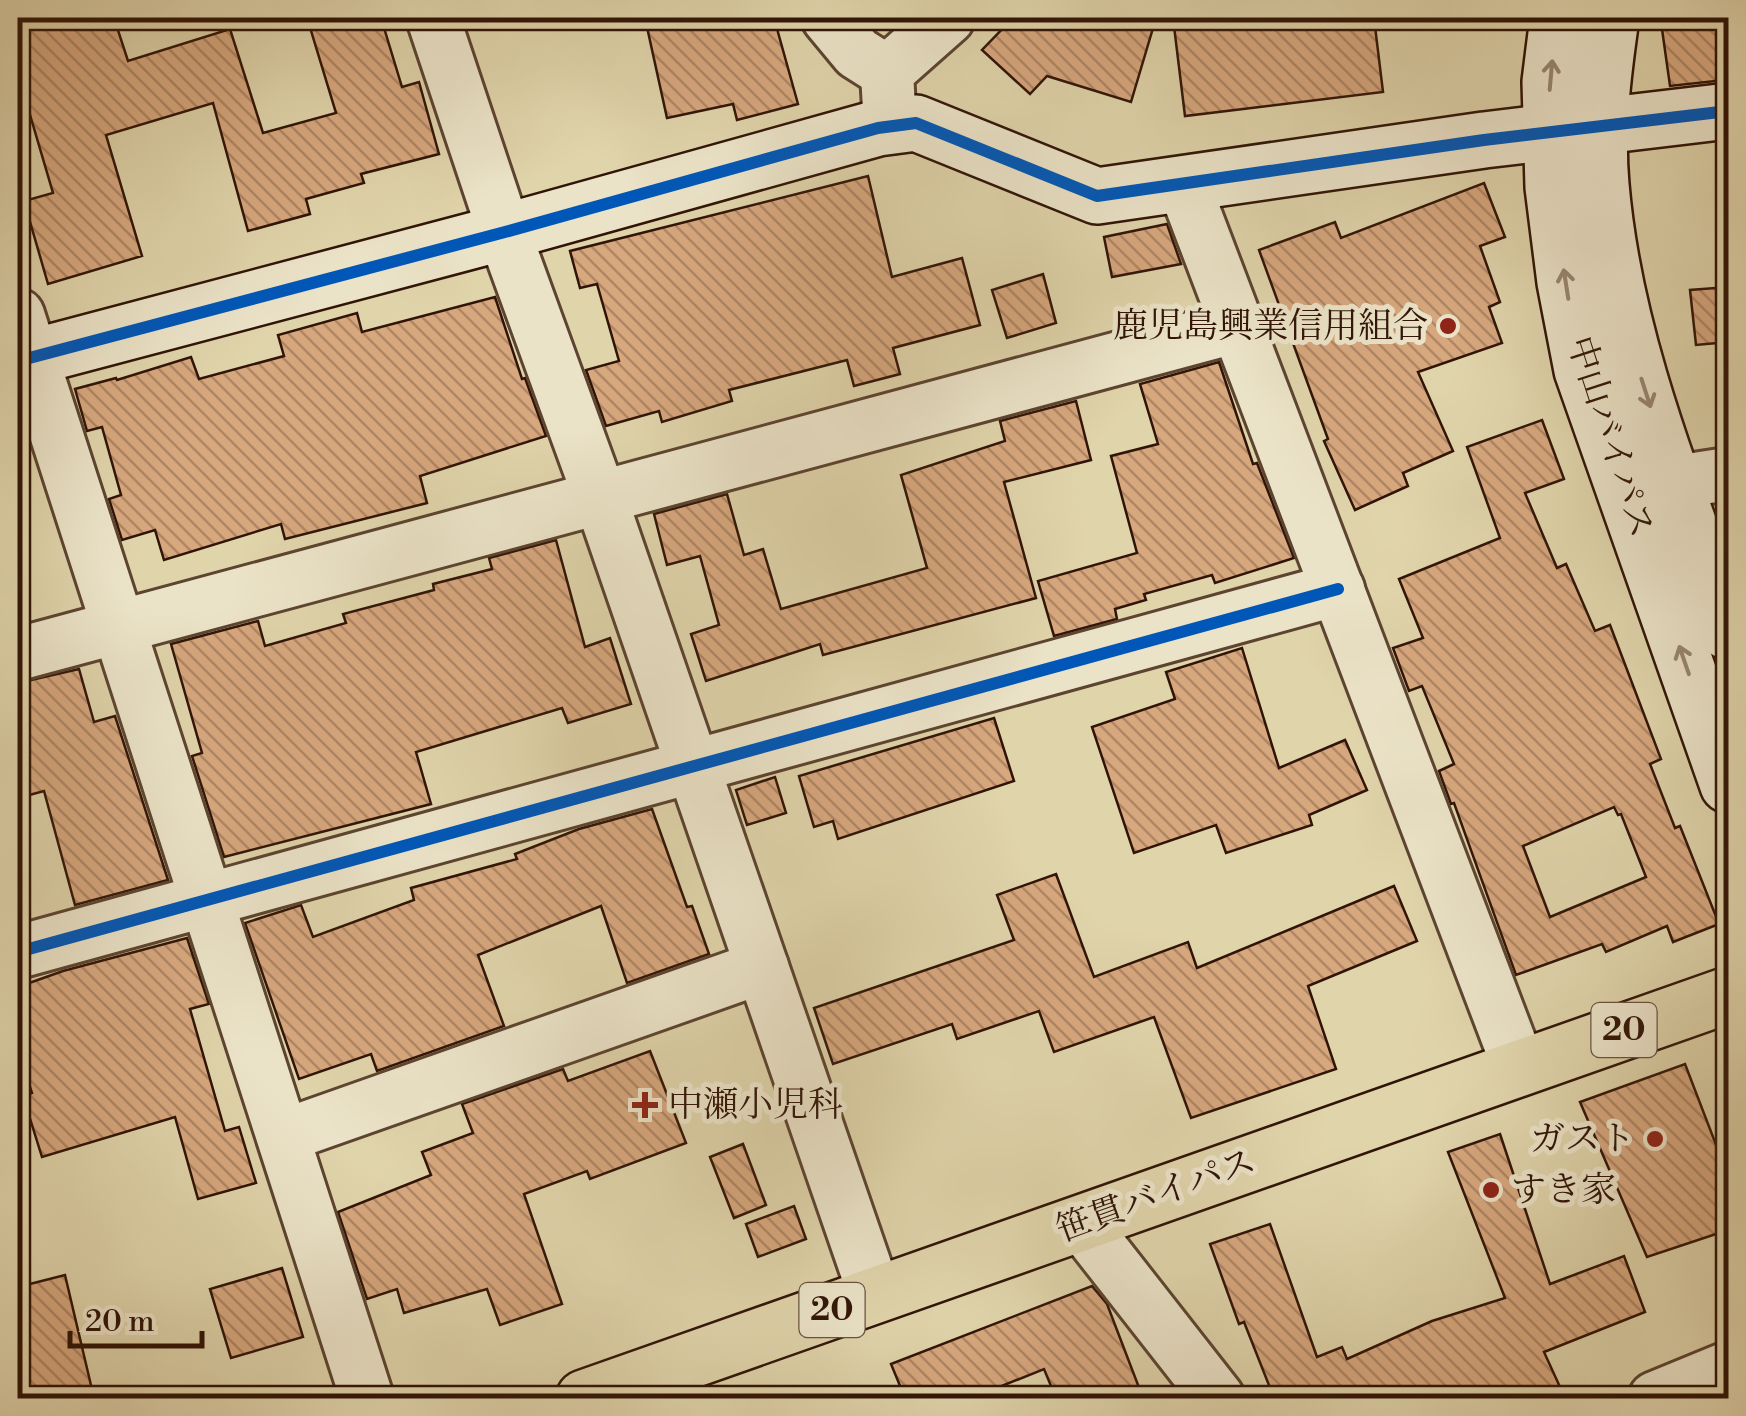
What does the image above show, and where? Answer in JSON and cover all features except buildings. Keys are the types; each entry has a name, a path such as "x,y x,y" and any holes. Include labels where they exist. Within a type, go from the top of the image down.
{"main road":[{"name":"笹貫バイパス","path":"598,1396 1728,995"}],"street":[{"path":"433,18 875,1295"},
{"path":"828,18 857,53 886,72"},
{"path":"886,72 948,18"},
{"name":"中山バイパス","path":"1558,18 1550,82 1600,182 1608,248 1628,336 1674,482 1728,632"},
{"name":"中山バイパス","path":"1612,18 1574,129 1556,218 1582,370 1728,785"},
{"path":"886,72 890,127"},
{"path":"367,1398 118,627 22,345 505,232 916,123 1097,196 1728,111"},
{"path":"1183,183 1520,1066"},
{"path":"18,654 1238,326"},
{"path":"1674,482 1728,474"},
{"path":"18,952 1338,589"},
{"path":"282,1136 762,967"},
{"path":"1081,1223 1218,1398"},
{"path":"1658,1398 1728,1368"}],"cycle path":[{"path":"18,361 878,128 916,123 1097,196 1484,140 1728,111"},
{"path":"18,952 1338,589"}],"place":[{"name":"鹿児島興業信用組合","path":"1448,326"},
{"name":"中瀬小児科","path":"645,1105"},
{"name":"ガスト","path":"1655,1139"},
{"name":"すき家","path":"1491,1190"}]}
